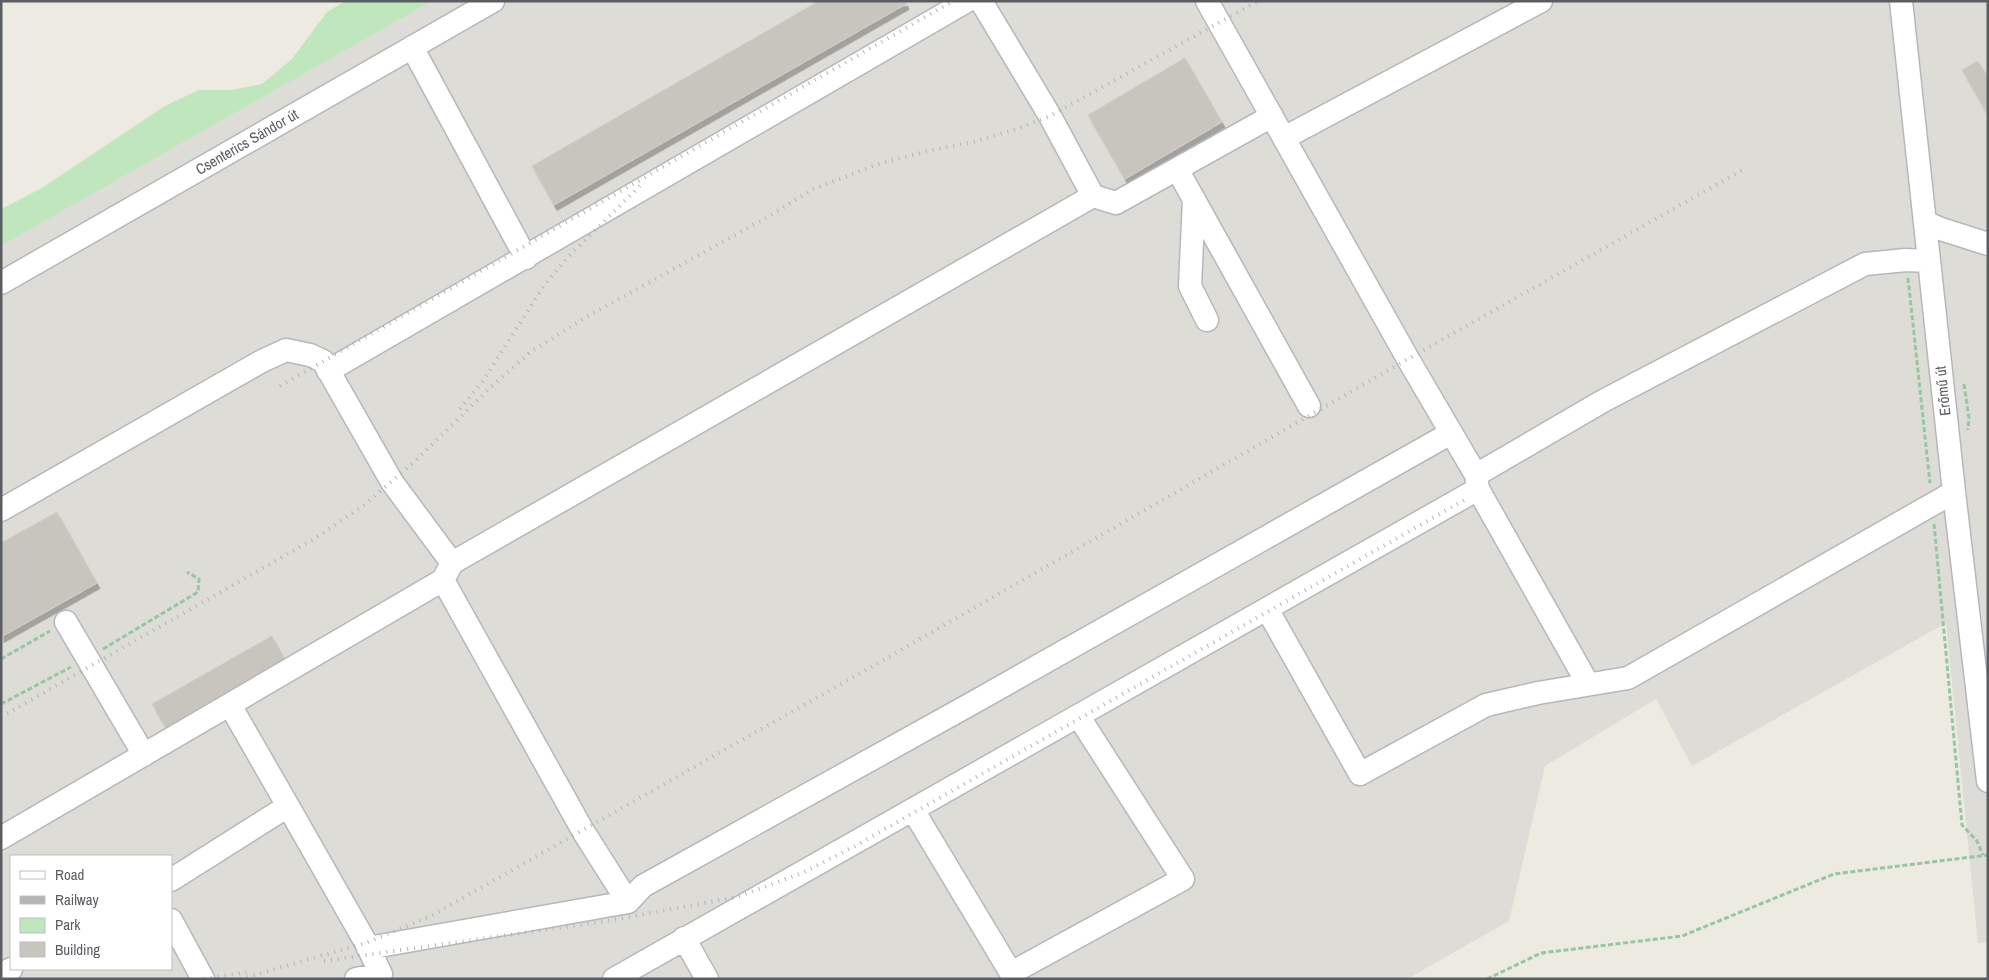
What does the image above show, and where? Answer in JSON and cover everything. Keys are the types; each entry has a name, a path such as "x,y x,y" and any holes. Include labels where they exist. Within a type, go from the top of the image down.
{"street":[{"name":"Csenterics Sándor út","path":"1,283 493,1"},
{"path":"328,371 967,1"},
{"path":"981,1 1050,116 1093,196 1116,203 1272,116"},
{"path":"1284,138 1541,1"},
{"name":"Erőmű út","path":"1901,1 1954,492 1979,626 1988,781"},
{"path":"1216,4 1284,138 1451,433 1588,684"},
{"path":"412,47 526,258"},
{"path":"1177,169 1308,406"},
{"path":"1,838 230,705 448,571 1093,196"},
{"path":"1194,199 1190,286 1208,320"},
{"path":"1925,222 1988,244"},
{"path":"614,979 1267,609 1477,482 1603,401 1865,264 1906,260 1929,261"},
{"path":"1,510 262,361 286,350 310,355 323,361 392,482 448,571 583,831 628,902"},
{"path":"368,948 628,902 643,886 1451,433"},
{"path":"1267,609 1360,774 1486,705 1588,684 1628,678 1954,492"},
{"path":"66,622 144,755"},
{"path":"230,705 381,974 356,979"},
{"path":"913,810 1011,973 1183,879 1079,717"},
{"path":"172,879 288,806"},
{"path":"172,922 203,979"},
{"path":"684,938 707,979"}],"path":[{"path":"1906,260 1933,505 1962,825 1977,841 1983,855"},
{"path":"1,704 86,658 198,592 199,579 187,572"},
{"path":"1,659 66,622"},
{"path":"1488,979 1541,954 1682,936 1834,874 1988,855"}],"shaded area":[{"path":"432,1 1988,1 1988,942 1978,943 1946,623 1692,766 1656,699 1545,766 1509,921 1407,979 1,979 1,246"}],"green space":[{"path":"346,1 432,1 1,246 1,209 42,188 165,106 199,90 231,90 262,84 292,59 327,12"}],"building":[{"path":"819,1 905,1 906,4 554,205 532,166"},
{"path":"1185,58 1222,122 1125,179 1088,115"},
{"path":"1978,61 1988,77 1988,115 1962,70"},
{"path":"57,512 97,583 1,637 1,543"},
{"path":"272,636 287,663 168,731 152,704"}],"railway":[{"path":"280,386 953,1"},
{"path":"1,717 314,539 363,506 413,463 529,353 583,319 764,219 813,189 881,163 973,142 1017,129 1050,116 1258,1"},
{"path":"240,979 366,943 431,916 1746,168"},
{"path":"460,409 483,381 545,284 569,256 640,186"},
{"path":"324,961 607,921 737,897 802,873 855,846 1466,499"},
{"path":"204,979 247,972"}]}
